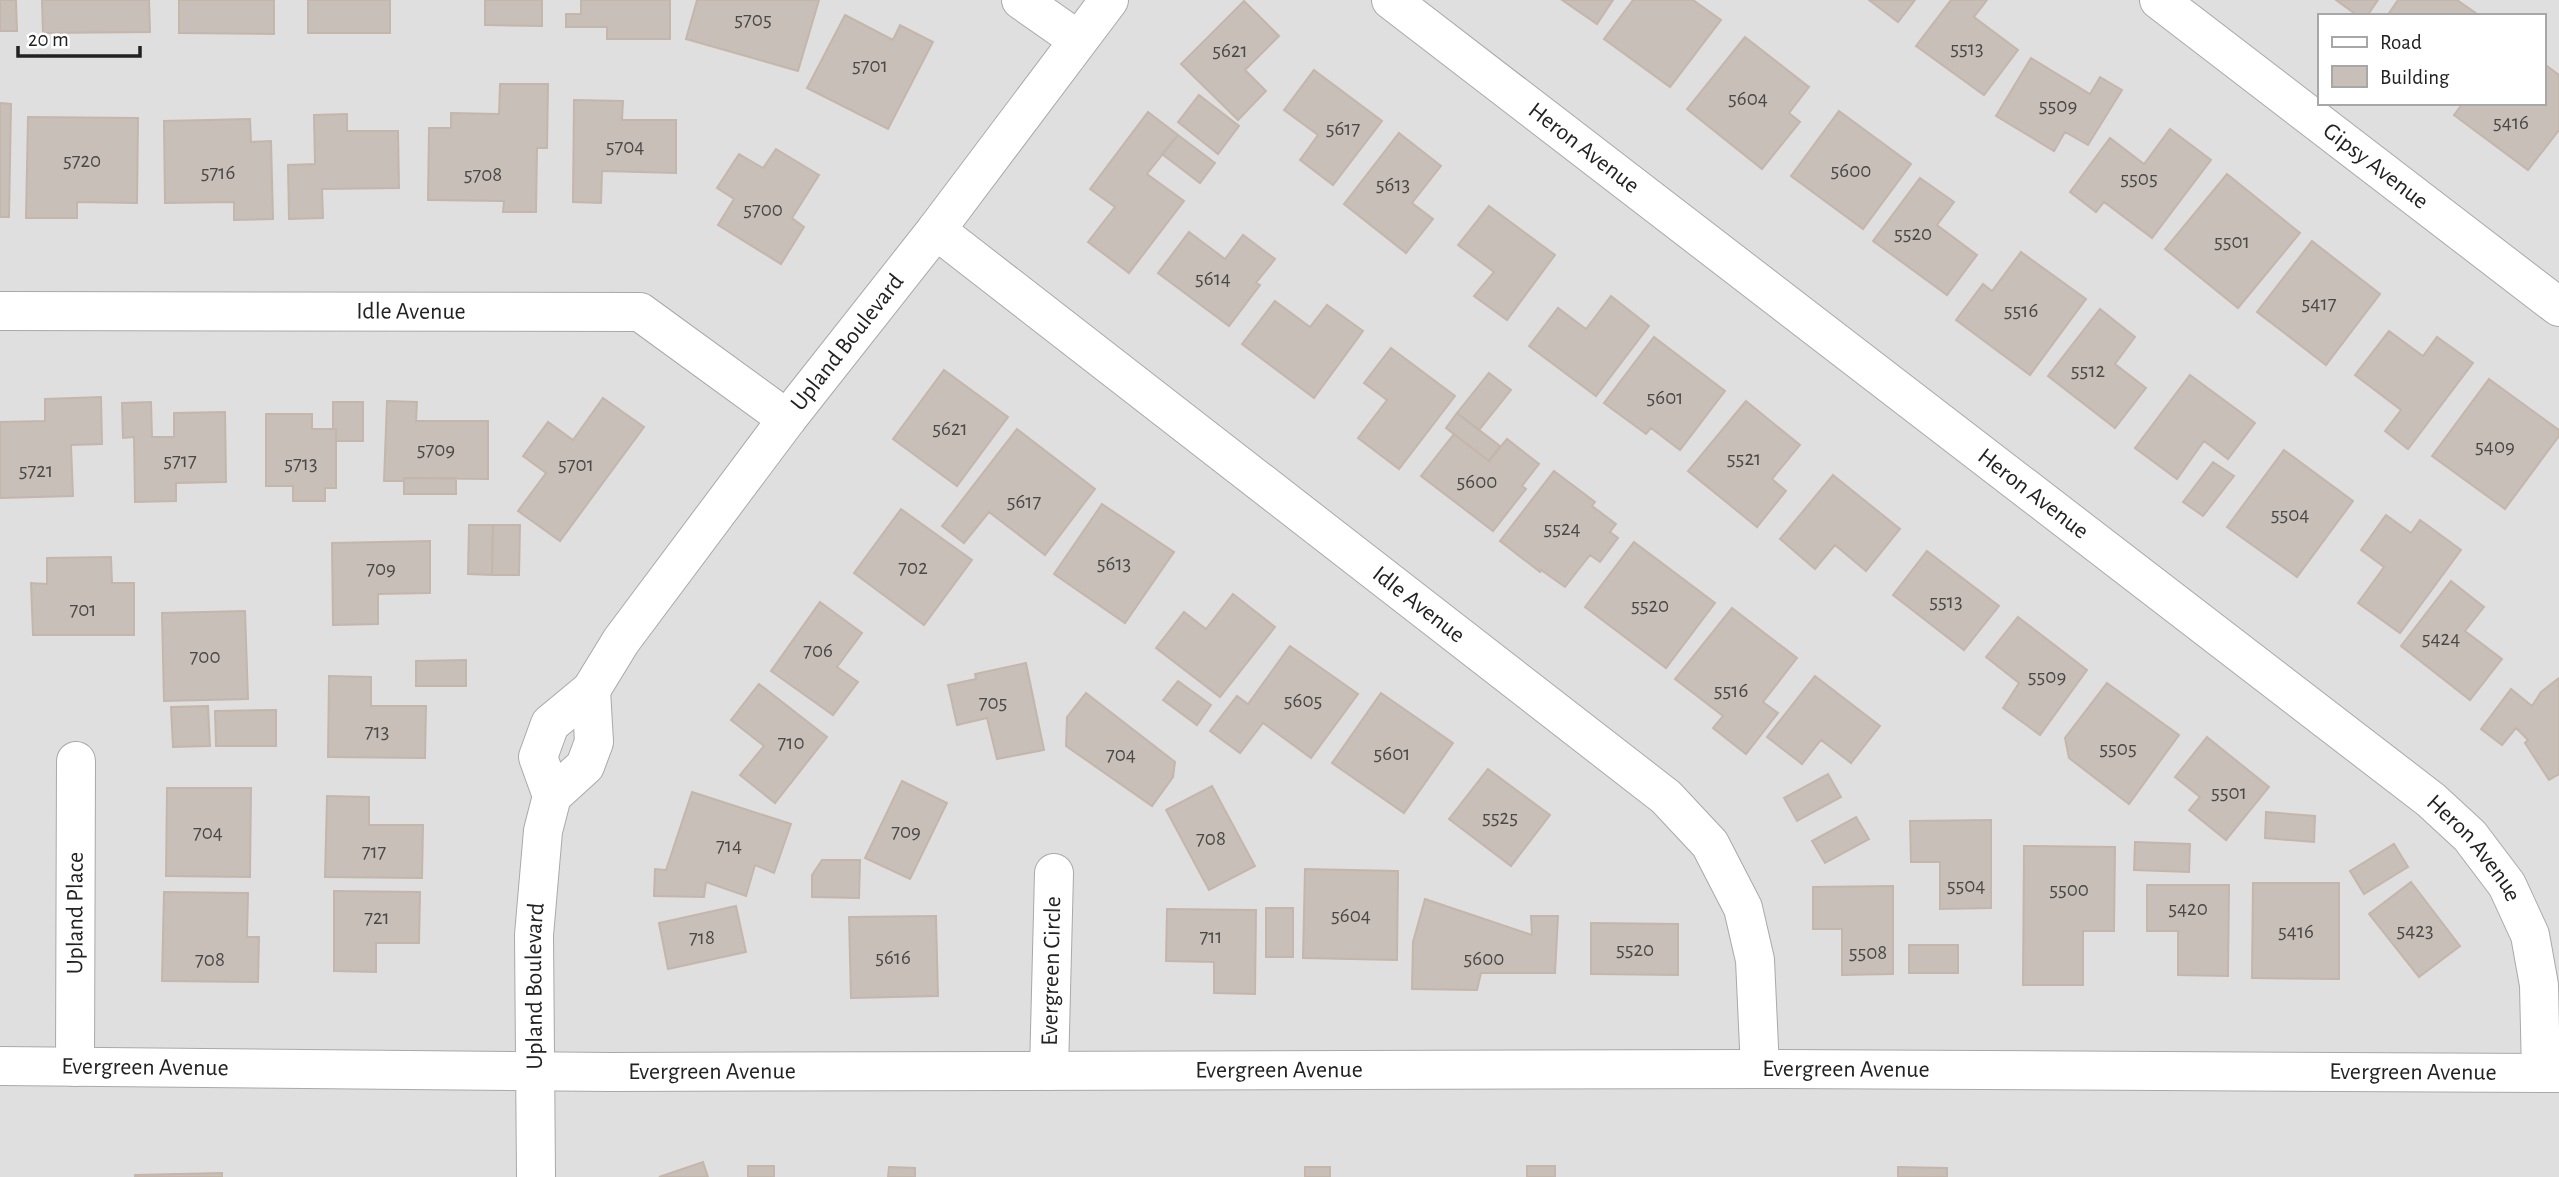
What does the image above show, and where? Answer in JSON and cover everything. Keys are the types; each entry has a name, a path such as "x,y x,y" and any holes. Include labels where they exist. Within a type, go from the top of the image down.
{"street":[{"path":"1021,0 1078,40"},
{"name":"Upland Boulevard","path":"536,1177 534,936 543,831 552,796 538,757 550,724 591,690 621,642 787,419 936,230 1109,0"},
{"name":"Heron Avenue","path":"1391,0 2431,800 2470,836 2507,885 2530,935 2550,1073"},
{"name":"Gipsy Avenue","path":"2159,0 2559,307"},
{"name":"Idle Avenue","path":"936,230 1666,797 1710,844 1743,908 1755,960 1760,1069"},
{"name":"Idle Avenue","path":"0,311 640,312 787,419"},
{"name":"Upland Place","path":"75,1067 76,761"},
{"name":"Evergreen Circle","path":"1049,1071 1054,873"},
{"name":"Evergreen Avenue","path":"0,1066 536,1071 1760,1069 2550,1073"}],"shaded area":[{"path":"0,0 2559,0 2559,1177 0,1177"}],"building":[{"path":"0,0 16,0 17,31 0,31"},
{"path":"42,0 149,0 150,32 43,33"},
{"path":"179,0 274,0 274,34 179,33"},
{"path":"308,0 390,0 390,33 308,33"},
{"path":"485,0 542,0 542,26 485,25"},
{"path":"581,0 670,0 670,39 607,39 607,27 566,27 566,14 581,14"},
{"path":"697,0 819,0 798,71 686,39"},
{"path":"1562,0 1613,0 1597,24"},
{"path":"1633,0 1693,0 1721,20 1670,87 1604,39"},
{"path":"1869,0 1915,0 1898,22"},
{"path":"1951,0 1987,0 1974,17 2018,50 1984,95 1916,46"},
{"path":"2336,0 2378,0 2368,14 2355,14"},
{"path":"2398,0 2457,0 2477,14 2388,14"},
{"path":"1244,1 1279,36 1245,70 1266,91 1238,120 1181,64"},
{"path":"845,15 893,40 900,25 933,42 888,129 807,88"},
{"path":"1745,37 1809,87 1789,113 1800,122 1762,169 1687,109"},
{"path":"2031,58 2090,94 2100,77 2122,90 2088,145 2065,132 2054,151 1996,116"},
{"path":"2545,64 2559,75 2559,130 2528,170 2454,115 2462,105 2545,105"},
{"path":"1314,70 1382,121 1333,185 1300,160 1318,135 1284,110"},
{"path":"500,84 548,84 547,148 537,148 536,212 503,212 504,201 428,200 429,128 451,128 451,113 499,114"},
{"path":"1199,95 1239,126 1218,154 1178,122"},
{"path":"574,100 623,101 622,120 676,120 676,173 602,171 601,203 573,202"},
{"path":"0,103 11,104 9,217 0,217"},
{"path":"1839,111 1911,164 1863,229 1791,176"},
{"path":"1148,112 1178,135 1147,174 1184,201 1129,273 1088,242 1115,207 1090,189"},
{"path":"347,114 347,131 398,131 399,188 322,189 323,218 289,219 288,165 315,164 314,115"},
{"path":"28,117 138,118 137,203 77,202 77,218 26,218"},
{"path":"250,119 251,142 271,141 273,219 234,220 234,202 165,203 164,121"},
{"path":"2170,129 2211,160 2152,238 2104,202 2096,212 2070,192 2110,138 2144,164"},
{"path":"1399,133 1441,166 1412,203 1433,219 1406,253 1344,204"},
{"path":"1178,135 1215,163 1200,183 1162,154"},
{"path":"776,149 819,175 792,218 804,227 781,264 718,225 734,199 717,188 739,154 763,168"},
{"path":"2227,174 2300,233 2238,308 2165,249"},
{"path":"1920,178 1954,202 1937,225 1977,255 1947,295 1873,241"},
{"path":"1489,206 1555,255 1507,320 1474,296 1494,272 1458,245"},
{"path":"1189,232 1225,259 1243,235 1275,259 1256,283 1260,285 1229,326 1158,273"},
{"path":"2312,241 2380,294 2326,365 2257,312"},
{"path":"2021,252 2086,299 2030,375 1956,320 1983,284 1992,291"},
{"path":"1611,296 1649,326 1596,396 1529,346 1558,308 1586,329"},
{"path":"1275,301 1310,327 1327,305 1363,331 1314,398 1242,344"},
{"path":"2100,309 2135,337 2115,364 2146,388 2115,428 2048,376"},
{"path":"2389,331 2423,356 2437,337 2473,363 2408,449 2385,431 2401,410 2355,375"},
{"path":"1654,337 1725,391 1680,450 1651,428 1646,434 1604,403"},
{"path":"1391,348 1455,396 1399,469 1358,438 1387,400 1364,383"},
{"path":"944,370 1008,417 957,486 893,439"},
{"path":"1489,373 1511,390 1479,430 1457,413"},
{"path":"2190,375 2255,423 2228,459 2204,441 2177,479 2135,448"},
{"path":"2489,379 2559,430 2559,436 2505,509 2432,456"},
{"path":"101,397 102,444 71,445 73,496 0,498 0,422 45,421 45,399"},
{"path":"603,398 644,427 560,541 518,511 546,473 523,456 548,422 573,440"},
{"path":"387,401 417,402 416,421 488,421 488,479 404,478 404,481 384,481"},
{"path":"1746,401 1800,445 1772,479 1786,491 1757,527 1688,471"},
{"path":"151,402 152,437 174,437 174,413 225,412 226,482 176,483 176,501 135,502 134,437 123,438 122,403"},
{"path":"333,402 363,402 363,441 336,441"},
{"path":"1457,413 1500,446 1489,461 1446,428"},
{"path":"266,414 312,414 312,429 336,429 336,488 325,488 325,501 293,501 293,486 266,486"},
{"path":"1017,429 1095,489 1045,555 989,512 964,543 942,526"},
{"path":"1454,434 1489,461 1507,439 1539,464 1522,486 1526,489 1493,531 1421,476"},
{"path":"2284,450 2353,501 2297,577 2227,527"},
{"path":"2213,462 2234,476 2203,516 2183,502"},
{"path":"1554,471 1595,502 1592,506 1616,524 1610,532 1618,538 1600,562 1590,555 1565,587 1541,570 1540,572 1500,541"},
{"path":"1833,475 1900,529 1866,571 1835,545 1815,569 1780,539"},
{"path":"404,478 456,478 456,494 404,494"},
{"path":"1102,504 1174,552 1125,623 1054,574"},
{"path":"901,509 972,560 924,625 854,573"},
{"path":"2386,515 2411,533 2420,520 2461,550 2400,633 2358,603 2384,567 2361,550"},
{"path":"469,525 493,525 492,575 468,574"},
{"path":"493,525 520,525 519,575 492,575"},
{"path":"430,541 430,593 378,594 378,624 333,625 332,543"},
{"path":"1634,542 1715,603 1666,668 1585,607"},
{"path":"1927,551 1999,606 1964,650 1893,595"},
{"path":"111,557 112,583 134,583 134,635 33,635 31,583 47,584 47,558"},
{"path":"2451,581 2484,607 2465,631 2502,659 2470,700 2401,646"},
{"path":"1233,594 1275,627 1220,697 1156,648 1184,612 1206,629"},
{"path":"820,602 862,633 837,667 858,682 833,715 771,671"},
{"path":"1732,608 1797,658 1763,702 1778,713 1746,754 1713,728 1723,716 1675,679"},
{"path":"245,611 248,699 164,701 162,613"},
{"path":"2018,617 2087,670 2040,735 2003,708 2019,683 1986,657"},
{"path":"1290,646 1358,694 1311,758 1263,723 1240,753 1210,731 1237,696 1248,704"},
{"path":"466,660 466,686 416,686 416,661"},
{"path":"1026,663 1044,750 997,759 987,718 957,725 948,685 976,679 975,674"},
{"path":"329,676 371,677 371,706 426,706 425,758 328,757"},
{"path":"1815,676 1880,726 1851,763 1821,740 1802,764 1767,737"},
{"path":"2559,678 2559,774 2549,780 2525,743 2528,740 2516,728 2502,745 2481,729 2511,689 2532,706 2541,692"},
{"path":"1178,681 1211,705 1197,725 1163,700"},
{"path":"2107,683 2179,735 2129,804 2069,758 2065,738"},
{"path":"759,684 827,737 775,803 740,775 764,746 731,720"},
{"path":"1086,693 1175,762 1173,777 1152,806 1066,746 1067,717"},
{"path":"1381,693 1453,743 1404,813 1332,763"},
{"path":"208,706 210,746 173,747 171,707"},
{"path":"276,710 276,746 216,746 215,711"},
{"path":"2207,737 2269,787 2226,840 2189,810 2200,797 2175,777"},
{"path":"1488,769 1550,815 1511,866 1449,819"},
{"path":"1828,774 1841,797 1797,821 1784,798"},
{"path":"902,781 947,803 910,879 865,858"},
{"path":"1212,786 1255,866 1209,890 1166,810"},
{"path":"167,788 251,788 250,877 166,876"},
{"path":"692,792 791,824 774,873 755,865 746,896 706,882 704,897 654,896 655,869 666,870"},
{"path":"327,796 369,797 369,825 423,825 422,878 325,877"},
{"path":"2266,812 2315,816 2314,842 2265,838"},
{"path":"1856,817 1869,839 1825,863 1812,841"},
{"path":"1991,820 1991,908 1940,909 1940,862 1911,862 1910,821"},
{"path":"2135,842 2190,844 2189,872 2134,870"},
{"path":"2394,844 2408,867 2364,894 2350,871"},
{"path":"2024,846 2115,847 2114,931 2083,931 2083,985 2023,985"},
{"path":"822,860 860,860 859,898 812,897 812,875"},
{"path":"1305,869 1398,871 1397,960 1303,958"},
{"path":"2411,882 2460,946 2419,977 2369,914"},
{"path":"2253,883 2339,883 2339,979 2252,978"},
{"path":"2147,885 2229,885 2228,976 2178,975 2178,931 2147,931"},
{"path":"1893,886 1893,974 1842,975 1842,929 1813,929 1813,887"},
{"path":"334,891 420,892 419,943 376,943 376,972 334,971"},
{"path":"164,892 248,893 247,937 259,937 258,982 162,981"},
{"path":"1425,899 1532,935 1531,916 1558,916 1555,973 1481,973 1477,990 1412,989 1413,942"},
{"path":"736,906 746,952 668,969 659,923"},
{"path":"1266,908 1293,908 1293,957 1266,957"},
{"path":"1167,909 1256,910 1255,994 1214,993 1214,962 1166,961"},
{"path":"936,916 938,996 851,998 849,917"},
{"path":"1591,923 1678,924 1678,975 1591,974"},
{"path":"1909,945 1958,945 1958,973 1909,973"},
{"path":"703,1162 708,1177 659,1177"},
{"path":"748,1166 774,1166 774,1177 748,1177"},
{"path":"1527,1166 1555,1166 1555,1177 1527,1177"},
{"path":"889,1167 915,1168 915,1177 888,1177"},
{"path":"1305,1167 1330,1167 1330,1177 1305,1177"},
{"path":"1898,1167 1947,1168 1947,1177 1898,1177"},
{"path":"222,1173 222,1177 135,1177 135,1175"}]}
